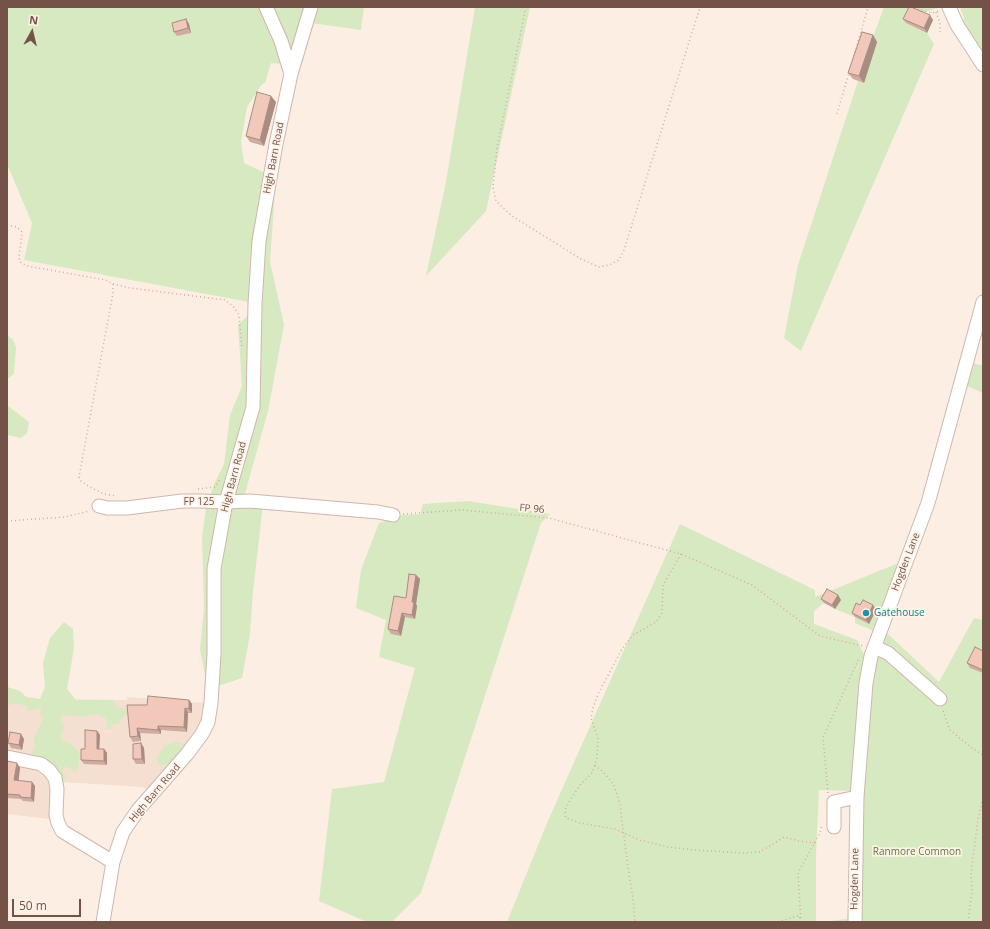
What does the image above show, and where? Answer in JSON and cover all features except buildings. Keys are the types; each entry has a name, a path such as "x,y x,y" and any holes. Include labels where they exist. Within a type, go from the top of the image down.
{"street":[{"path":"266,7 281,41 291,74"},
{"name":"High Barn Road","path":"103,922 113,862 123,832 138,810 187,754 202,734 208,722 211,703 214,654 214,569 226,502 252,407 255,304 259,241 276,144 291,74 311,7"},
{"path":"946,8 983,65"},
{"name":"Hogden Lane","path":"855,922 857,797 866,683 871,656 928,503 983,302"},
{"name":"FP 125","path":"99,506 108,508 127,508 182,502 250,501 378,512 393,515"},
{"path":"874,647 888,653 940,699"},
{"path":"7,757 40,764 49,770 55,778 57,789 56,815 62,831 113,862"},
{"path":"828,825 834,802 857,797"}],"path":[{"path":"526,7 497,148 493,187 496,201 512,216 581,259 599,267 609,265 619,260 624,250 700,7"},
{"path":"837,114 868,7"},
{"path":"910,7 932,13 946,8"},
{"path":"936,12 940,23 940,32"},
{"path":"7,225 17,227 22,232 18,258 20,262 27,266 106,280 113,284 130,288 225,300 233,306 239,315 243,354"},
{"path":"113,284 114,293 79,477 81,481 88,486 104,494 122,496"},
{"path":"193,490 215,487 221,477"},
{"path":"7,521 65,517 90,511 99,506"},
{"name":"FP 96","path":"393,515 461,510 549,518 681,554 752,585 820,636 874,647"},
{"path":"681,554 663,585 662,613 656,622 634,635 622,649 595,701 591,718 598,739 598,752 595,765 592,773 581,784 570,800 565,810 566,818 580,823 614,829 639,840 668,847 744,853 760,852 784,836 799,841 815,843"},
{"path":"828,796 823,738 861,654"},
{"path":"940,699 950,730 972,748 983,754"},
{"path":"595,765 614,785 620,805 634,898 635,922"},
{"path":"968,922 972,890 971,873 978,819 983,797"},
{"path":"801,922 798,873 820,833 828,825"},
{"path":"778,922 801,915"},
{"path":"798,922 801,915"}],"shaded area":[{"path":"7,687 20,691 26,697 40,699 127,700 127,697 204,703 201,722 194,738 150,790 142,787 63,782 59,820 7,814"}],"green space":[{"path":"7,7 259,7 271,30 278,52 281,64 271,63 265,83 262,84 247,107 241,142 244,163 265,173 277,163 270,262 284,325 268,411 244,497 263,504 250,634 242,678 218,686 207,684 200,650 204,607 202,537 206,507 215,482 224,464 230,415 242,386 238,325 250,313 249,302 24,260 32,223 7,164"},
{"path":"272,7 307,7 294,58 286,48 284,31"},
{"path":"315,7 364,7 361,30 311,23"},
{"path":"475,7 530,7 486,211 426,276 446,182"},
{"path":"884,7 940,7 920,14 906,23 927,33 934,44 801,351 784,338 798,265 858,81 864,83 872,40"},
{"path":"960,7 983,7 983,54 962,22 964,18"},
{"path":"7,335 13,340 16,347 14,374 7,379"},
{"path":"974,363 983,366 983,393 967,386"},
{"path":"7,403 8,406 29,422 27,433 21,438 7,435"},
{"path":"468,501 550,514 541,523 421,893 392,922 367,922 319,901 332,789 384,782 415,668 379,657 386,620 356,608 361,570 379,523 403,515 421,514 423,504"},
{"name":"Ranmore Common","path":"680,524 815,590 815,597 901,562 876,632 855,623 855,617 835,609 841,600 830,594 824,603 814,611 814,624 857,640 865,657 886,632 939,682 974,618 983,620 983,922 822,922 847,919 855,791 819,790 816,855 816,922 507,922 547,823"},
{"path":"64,622 73,629 74,648 67,689 76,700 112,700 117,707 125,709 128,712 117,724 111,724 112,729 107,729 106,718 97,714 81,717 63,715 60,717 64,727 60,739 72,745 80,753 78,767 75,772 66,766 62,769 65,778 62,787 30,755 35,748 34,738 43,719 40,713 42,707 28,711 26,706 15,703 7,706 7,687 20,691 26,697 40,699 45,687 43,663 50,638"},
{"path":"177,742 188,746 172,764 159,765 157,757 164,746"}],"place":[{"name":"Gatehouse","path":"866,613"}]}
